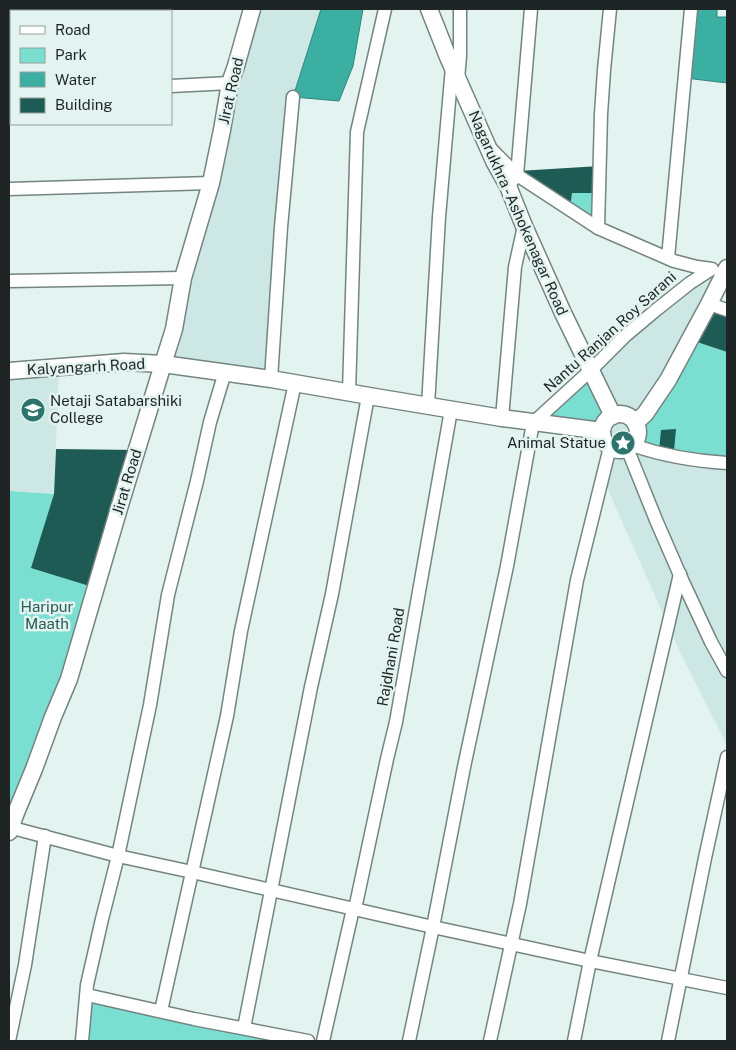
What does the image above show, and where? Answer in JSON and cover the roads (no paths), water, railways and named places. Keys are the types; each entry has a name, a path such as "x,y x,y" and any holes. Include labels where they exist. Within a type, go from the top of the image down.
{"main road":[{"name":"Jirat Road","path":"9,829 69,679 174,329 183,278 210,183 230,83 252,9"},
{"name":"Nagarukhra - Ashokenagar Road","path":"429,9 455,74 494,161 513,181 524,226 563,313 613,416"},
{"path":"635,423 645,414 668,380 727,268"},
{"name":"Kalyangarh Road","path":"9,372 124,362 163,364 271,379 502,418 602,431"},
{"path":"626,415 632,418 635,423 638,434 630,447 621,450 615,449 605,442 602,431 603,426 606,420 613,416 626,415"}],"street":[{"path":"349,392 358,132 385,9"},
{"path":"428,406 439,217 455,74 460,56 460,9"},
{"path":"531,9 513,181 598,228 668,258 686,265 710,270 727,268"},
{"path":"598,228 601,114 610,9"},
{"path":"668,258 692,9"},
{"path":"172,86 230,83"},
{"path":"271,379 281,227 293,97"},
{"path":"9,189 210,183"},
{"path":"502,418 515,267 524,226"},
{"name":"Nantu Ranjan Roy Sarani","path":"533,422 591,370 625,336 690,283 710,270"},
{"path":"9,281 183,278"},
{"path":"709,304 727,310"},
{"path":"82,1041 88,985 150,705 168,595 210,422 225,372"},
{"path":"161,1011 226,716 241,631 295,383"},
{"path":"244,1028 311,688 332,594 368,396"},
{"name":"Rajdhani Road","path":"323,1041 396,722 451,410"},
{"path":"409,1041 507,566 533,422"},
{"path":"490,1041 523,885 577,580 610,447"},
{"path":"630,447 670,456 727,463"},
{"path":"630,447 680,574 711,642 724,656 727,671"},
{"path":"574,1041 590,961 680,574"},
{"path":"668,1041 727,757"},
{"path":"9,829 45,836 118,856 433,927 727,988"},
{"path":"9,1041 25,965 45,836"},
{"path":"87,995 194,1019 308,1041"}],"water":[{"path":"9,9 100,9 10,10 9,72"},
{"path":"321,9 363,9 353,66 339,101 293,97"},
{"path":"691,9 717,9 717,17 727,17 727,83 685,78"}],"place":[{"name":"Netaji Satabarshiki College","path":"33,410"},
{"name":"Animal Statue","path":"623,443"}],"park label":[{"name":"Haripur Maath","path":"47,616"}]}
